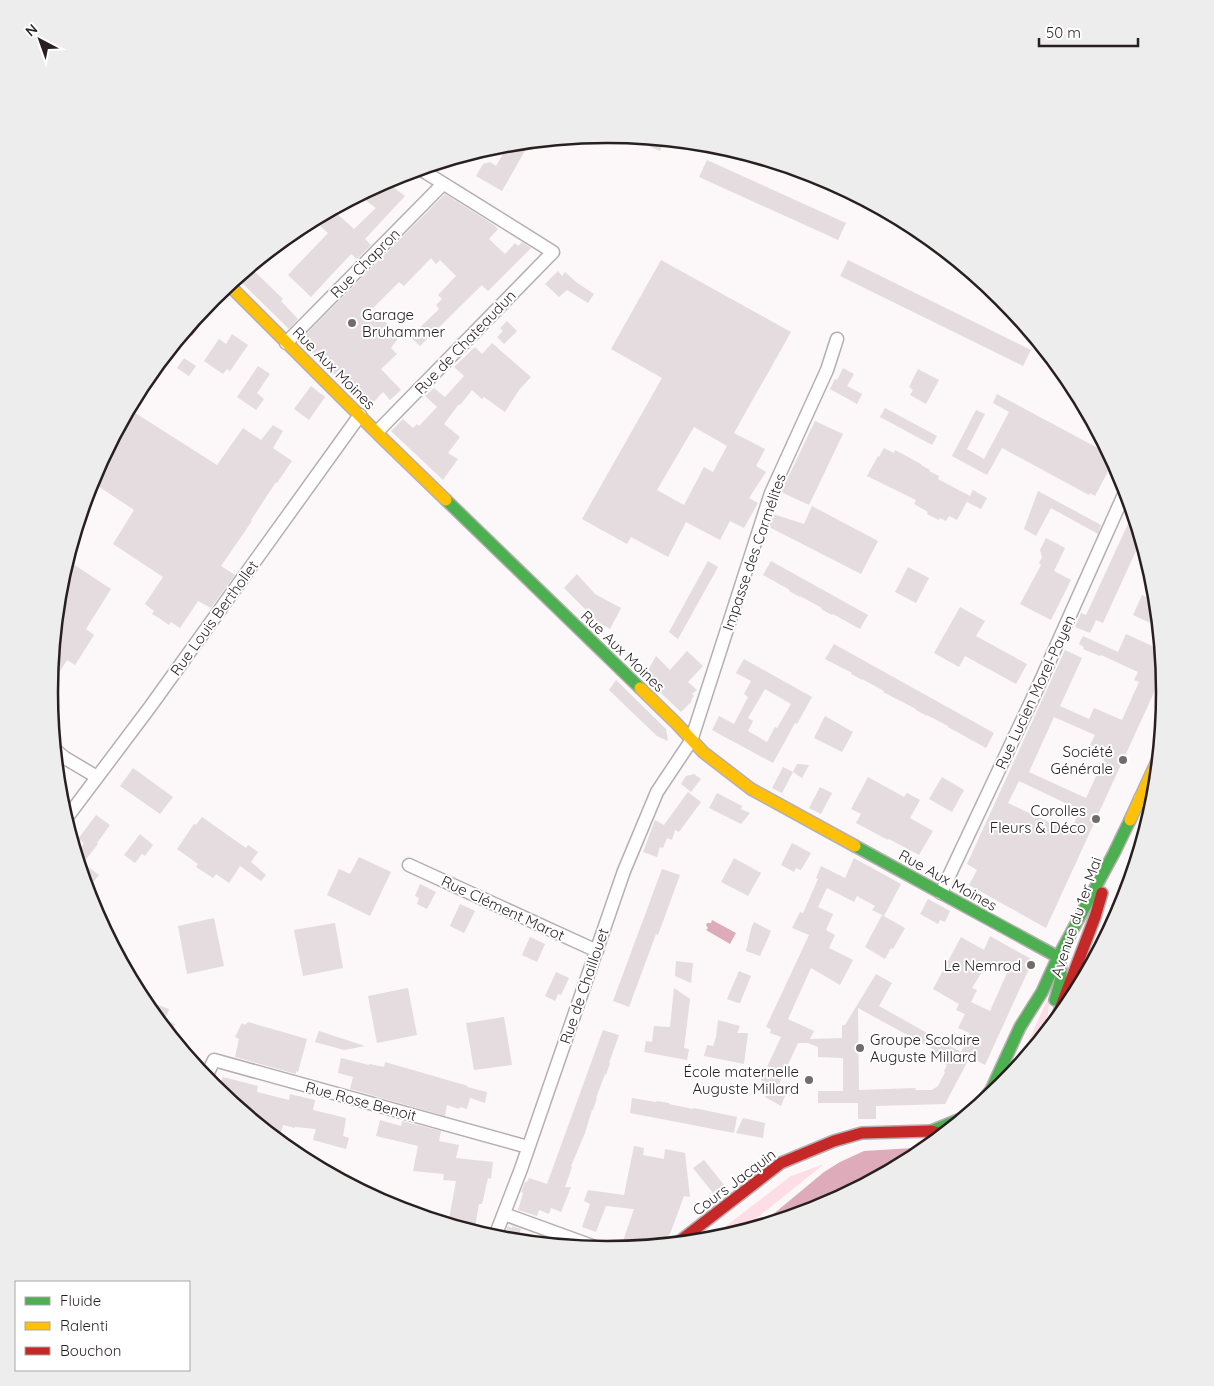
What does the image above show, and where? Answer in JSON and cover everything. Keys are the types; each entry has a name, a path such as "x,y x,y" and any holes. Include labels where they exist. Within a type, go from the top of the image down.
{"street":[{"path":"428,174 443,184"},
{"name":"Rue de Chateaudun","path":"377,432 553,252 443,184"},
{"name":"Rue Chapron","path":"286,343 443,184"},
{"name":"Rue Aux Moines","path":"234,290 676,723 703,752 752,789 1058,957"},
{"name":"Impasse des Carmélites","path":"691,741 771,493 827,370 836,339"},
{"name":"Rue Louis Berthollet","path":"71,812 97,777 153,710 360,415"},
{"name":"Rue Lucien Morel-Payen","path":"941,893 1033,697 1121,500"},
{"name":"Rue de Chaillouet","path":"497,1231 624,871 657,792 691,741"},
{"path":"61,755 97,777"},
{"name":"Avenue du 1er Mai","path":"1012,1064 1058,957 1114,853 1150,777"},
{"path":"1140,799 1146,801"},
{"name":"Avenue du 1er Mai","path":"1064,998 1095,917 1114,853"},
{"name":"Rue Clément Marot","path":"409,865 597,951"},
{"name":"Avenue du 1er Mai","path":"1053,1014 1055,999 1062,978 1062,968 1058,957"},
{"name":"Avenue du 1er Mai","path":"994,1084 1020,1027 1042,992"},
{"name":"Rue Rose Benoit","path":"209,1071 214,1060 528,1147"},
{"name":"Cours Jacquin","path":"931,1131 947,1125"},
{"name":"Cours Jacquin","path":"685,1237 781,1163 801,1154 834,1141 862,1133 931,1131 937,1133"},
{"path":"504,1214 579,1241"}],"shaded area":[{"path":"712,920 736,933 730,944 706,930 708,928 707,923 711,923"},
{"path":"1055,986 1047,1023 1026,1048"},
{"path":"915,1148 882,1169 850,1186 817,1201 771,1216 824,1172 864,1151"},
{"path":"824,1164 750,1224 720,1231 791,1176"}],"building":[{"path":"647,145 662,147 660,151"},
{"path":"526,150 502,191 476,176 483,164 490,162 496,166 503,153"},
{"path":"707,160 846,223 838,240 699,177"},
{"path":"393,187 405,196 365,239 371,245 357,259 351,254 311,297 288,275 328,233 319,225 338,214 354,229 376,208 365,200"},
{"path":"445,194 498,229 489,239 505,254 515,243 518,246 522,242 531,248 488,291 482,285 420,346 410,337 439,309 436,305 442,299 438,295 456,276 440,260 436,264 431,258 404,286 399,282 372,309 400,336 391,348 397,354 381,369 401,390 390,400 383,392 368,408 300,340"},
{"path":"661,260 791,332 734,433 765,449 756,466 766,472 749,498 758,503 744,528 730,521 720,540 686,522 668,557 631,537 627,544 582,519 662,378 611,349","holes":["694,427 727,446 713,472 704,467 684,505 657,490"]},
{"path":"848,260 1031,350 1023,366 840,276"},
{"path":"558,271 562,276 565,272 594,294 588,303 567,290 559,297 545,284"},
{"path":"255,272 283,299 281,301 298,319 289,329 242,283"},
{"path":"507,321 517,331 504,344 497,337 503,331 500,328"},
{"path":"232,334 248,345 230,371 227,369 223,374 204,361 219,339 226,344"},
{"path":"492,343 531,377 519,390 505,412 484,397 482,399 472,390 459,404 444,424 460,437 448,453 458,459 443,480 391,431 403,419 413,428 417,424 419,426 437,407 425,396 434,388 445,397 464,376 454,367 475,347 482,354"},
{"path":"184,358 196,366 189,376 177,368"},
{"path":"258,366 270,374 257,393 264,399 256,410 237,397"},
{"path":"843,368 854,374 847,386 862,394 857,404 830,389"},
{"path":"918,369 939,380 926,404 910,395 913,390 909,387"},
{"path":"311,386 325,397 309,420 294,409"},
{"path":"997,394 1099,449 1109,470 1095,496 1090,493 1089,495 1002,448 987,475 952,456 976,410 985,414 967,449 984,459 1009,412 993,403"},
{"path":"885,408 937,436 932,445 880,417"},
{"path":"134,412 217,465 243,428 261,440 273,425 283,431 273,448 292,461 221,566 235,575 211,608 198,601 180,628 171,622 169,625 152,614 154,611 145,604 163,577 113,544 134,510 98,486 107,470 105,469 114,450"},
{"path":"815,421 843,434 809,505 781,492"},
{"path":"884,448 894,453 895,450 921,464 939,476 938,479 970,496 957,520 949,516 946,521 940,518 939,520 914,504 916,500 867,476"},
{"path":"973,490 987,498 981,509 967,502"},
{"path":"1038,491 1101,525 1098,534 1051,508 1036,536 1024,529"},
{"path":"812,506 878,541 861,574 769,527 773,514 804,524"},
{"path":"1129,522 1137,548 1103,623 1096,620 1090,633 1075,627 1081,613 1086,615"},
{"path":"1046,538 1065,548 1054,571 1071,580 1051,620 1020,604 1041,565 1039,563 1042,557 1040,550"},
{"path":"708,561 718,567 678,639 669,632"},
{"path":"771,561 868,615 860,629 763,575"},
{"path":"73,564 111,589 86,629 94,635 75,665 67,660 59,674 62,621"},
{"path":"908,567 929,578 916,603 895,592"},
{"path":"577,574 595,594 621,608 610,629 591,618 592,616 564,588"},
{"path":"1142,595 1148,598 1152,624 1133,615"},
{"path":"960,607 985,621 976,636 1027,664 1016,684 965,656 959,667 934,653"},
{"path":"1126,634 1154,647 1156,689 1046,928 969,885 977,870 967,864 1065,650 1082,658 1060,706 1089,719 1094,708 1122,720 1139,682 1134,680 1138,672 1083,649 1084,647 1079,644 1083,636 1118,652","holes":["1054,717 1095,735 1090,745 1107,753 1086,798 1029,772","1019,781 1080,810 1070,832 1008,803"]},
{"path":"834,644 994,733 986,748 825,659"},
{"path":"687,651 703,666 688,682 697,690 692,694 694,696 692,701 681,712 644,677 656,656 670,670"},
{"path":"744,659 812,697 773,763 712,730 719,716 734,724 748,697 744,694 751,681 736,673","holes":["765,689 791,704 767,742 748,731 753,721 748,718"]},
{"path":"616,680 666,729 668,741 657,736 609,690"},
{"path":"825,716 853,732 842,752 814,738"},
{"path":"797,764 809,765 802,778 793,772"},
{"path":"783,767 793,772 782,793 772,788"},
{"path":"133,768 173,797 160,814 120,786"},
{"path":"694,774 701,779 691,792 681,784 686,776"},
{"path":"868,777 904,797 907,793 920,800 910,818 933,831 919,855 856,823 861,814 851,809"},
{"path":"942,777 964,790 952,812 929,799"},
{"path":"820,787 832,793 821,814 809,808"},
{"path":"688,792 701,802 679,832 675,830 672,840 667,838 663,848 660,847 657,857 643,852 655,820 664,825"},
{"path":"717,793 742,806 741,809 750,813 741,824 709,808"},
{"path":"96,815 110,825 84,861 80,849 84,843 78,839"},
{"path":"202,817 246,848 248,845 258,852 251,862 266,875 261,881 240,866 229,883 216,874 213,878 196,867 198,864 177,849 194,824 196,825"},
{"path":"140,834 153,845 145,856 142,854 135,863 124,855"},
{"path":"792,843 811,853 801,870 796,868 794,872 781,865"},
{"path":"359,857 391,872 370,916 327,895 339,869 350,874"},
{"path":"734,858 761,873 748,896 721,882"},
{"path":"854,858 901,884 884,916 872,910 875,906 857,896 854,902 827,888 818,907 833,914 826,930 835,935 829,948 853,960 840,985 811,968 788,1019 814,1031 810,1039 842,1038 842,1025 845,1025 876,974 892,983 879,1006 961,1052 970,1033 958,1028 965,1014 956,1010 959,1004 933,989 961,937 984,950 990,936 1033,960 985,1065 970,1057 945,1104 876,1106 876,1119 858,1119 858,1103 818,1103 818,1091 843,1091 843,1058 818,1057 818,1047 808,1043 798,1043 779,1084 788,1088 781,1106 765,1097 768,1091 761,1087 764,1082 761,1080 781,1037 770,1033 771,1029 766,1027 809,935 792,928 800,912 803,913 818,879 816,878 821,866 845,878","holes":["987,964 1007,973 990,1011 971,1002 977,990 972,988","858,1008 933,1049 929,1056 947,1065 938,1086 932,1090 915,1090 916,1088 859,1090"]},
{"path":"85,865 99,875 92,884"},
{"path":"662,869 680,875 629,1007 613,1001"},
{"path":"420,884 436,892 427,909 417,904 419,898 415,896"},
{"path":"928,899 950,911 945,922 940,920 938,924 920,914"},
{"path":"460,904 475,911 464,933 450,926"},
{"path":"882,915 905,928 885,959 865,947"},
{"path":"214,918 224,966 187,974 178,926"},
{"path":"754,922 771,931 760,956 746,951"},
{"path":"335,923 343,968 303,976 294,930"},
{"path":"530,937 545,944 537,962 522,955"},
{"path":"676,961 693,963 691,983 675,976"},
{"path":"739,971 751,976 740,1003 738,1003 727,999"},
{"path":"556,972 569,978 561,995 558,994 555,1001 545,996"},
{"path":"408,988 417,1035 377,1043 368,996"},
{"path":"674,988 690,999 684,1048 689,1049 687,1060 644,1052 646,1041 652,1042 654,1026 670,1027"},
{"path":"158,1005 169,1009 165,1020 157,1008"},
{"path":"504,1017 512,1065 474,1070 466,1023"},
{"path":"166,1020 175,1024 173,1030"},
{"path":"718,1020 740,1026 737,1033 748,1033 744,1064 704,1056 707,1045 713,1046"},
{"path":"248,1022 307,1039 296,1074 235,1057 239,1039 235,1037 242,1023 245,1025"},
{"path":"603,1030 619,1035 585,1133 571,1166 565,1187 571,1187 561,1212 551,1208 549,1214 539,1210 537,1216 518,1210 523,1193 521,1192 529,1178 547,1184"},
{"path":"319,1031 365,1046 344,1050 315,1042"},
{"path":"341,1058 384,1067 385,1062 468,1086 487,1092 485,1103 470,1098 467,1109 460,1107 459,1109 447,1105 445,1116 350,1089 353,1077 338,1073"},
{"path":"223,1077 258,1086 257,1092 289,1100 290,1094 315,1100 313,1110 346,1118 343,1136 349,1138 346,1149 313,1140 316,1129 295,1128 283,1125 280,1135 220,1084"},
{"path":"632,1098 669,1103 737,1117 734,1133 630,1113"},
{"path":"743,1118 765,1123 763,1138 736,1133"},
{"path":"380,1120 401,1126 402,1121 441,1131 439,1141 459,1145 456,1158 493,1162 491,1179 488,1178 482,1204 479,1204 475,1226 449,1219 456,1181 443,1180 444,1174 413,1171 418,1146 376,1136"},
{"path":"634,1146 644,1148 643,1155 664,1159 665,1149 685,1153 690,1197 684,1196 670,1234 663,1239 623,1242 634,1209 606,1206 596,1232 582,1227 590,1204 584,1201 588,1190 624,1195"},
{"path":"704,1160 724,1185 713,1193 693,1168"},
{"path":"508,1226 521,1229 519,1235 505,1233"}],"traffic: fast":[{"path":"446,500 640,688"},
{"path":"994,1084 1020,1027 1042,992 1058,957 1130,820"},
{"path":"855,846 1058,957 1061,974 1055,1000"},
{"path":"931,1131 948,1124"}],"traffic: slow":[{"path":"234,290 446,500"},
{"path":"640,688 703,752 751,789 855,846"},
{"path":"1130,820 1150,776"}],"traffic: jam":[{"path":"1064,997 1095,917 1102,893"},
{"path":"685,1237 781,1163 834,1141 862,1133 931,1131 937,1132"}],"place":[{"name":"Garage Bruhammer","path":"352,323"},
{"name":"Société Générale","path":"1123,760"},
{"name":"Corolles Fleurs & Déco","path":"1096,819"},
{"name":"Le Nemrod","path":"1031,965"},
{"name":"Groupe Scolaire Auguste Millard","path":"860,1048"},
{"name":"École maternelle Auguste Millard","path":"809,1080"}]}
